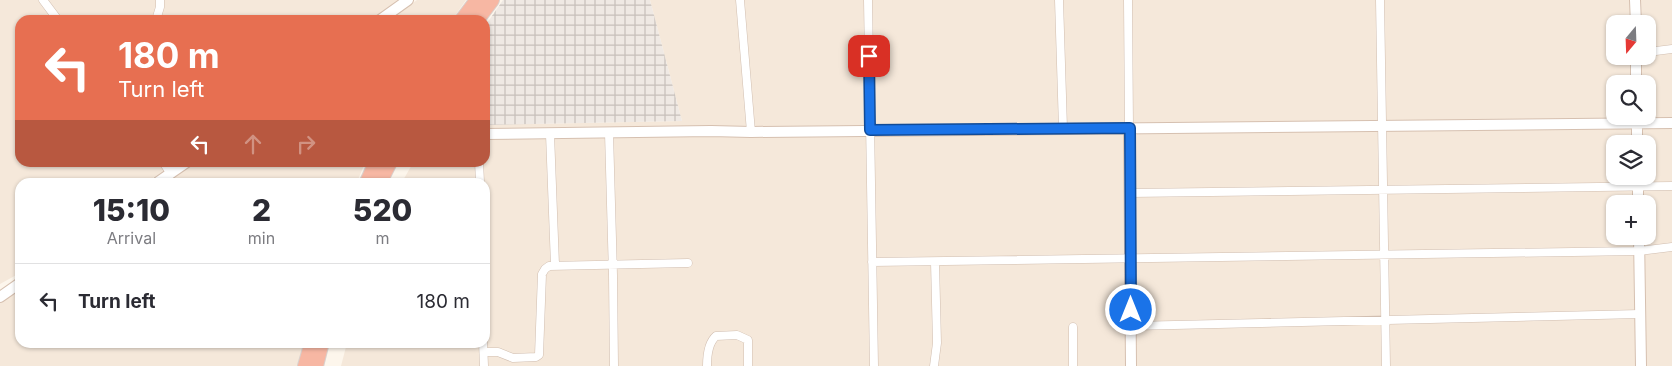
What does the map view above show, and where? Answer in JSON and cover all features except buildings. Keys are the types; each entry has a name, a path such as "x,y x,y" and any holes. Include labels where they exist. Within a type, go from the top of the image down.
{"highway":[{"path":"466,15 477,0"},
{"path":"481,15 492,0"},
{"path":"306,366 310,348"},
{"path":"316,366 320,348"}],"street":[{"path":"43,0 54,15"},
{"path":"158,15 160,0"},
{"path":"387,15 408,0"},
{"path":"740,0 751,132"},
{"path":"868,0 874,366"},
{"path":"1059,0 1063,128"},
{"path":"1128,0 1131,366"},
{"path":"1380,0 1386,366"},
{"path":"1635,0 1636,15"},
{"path":"1656,51 1672,49"},
{"path":"490,134 1382,125 1606,120"},
{"path":"1656,121 1672,123"},
{"path":"609,133 614,366"},
{"path":"550,134 554,266"},
{"path":"166,167 171,174"},
{"path":"164,178 180,167"},
{"path":"1130,193 1383,189 1606,182"},
{"path":"1656,184 1672,186"},
{"path":"1639,245 1640,366"},
{"path":"872,262 1639,251 1672,247"},
{"path":"934,366 937,343 935,262"},
{"path":"484,352 498,352 513,358 536,357 539,355 542,274 545,269 554,266 688,264"},
{"path":"0,297 15,286"},
{"path":"1131,326 1640,314"},
{"path":"1073,366 1074,327"},
{"path":"708,366 708,352 713,338 716,336 738,335 748,340 748,366"},
{"path":"484,348 484,366"}],"shaded area":[{"path":"0,0 399,0 378,15 15,15 15,167 169,167 153,178 15,178 15,276 0,284"},
{"path":"417,0 466,0 456,15 396,15"},
{"path":"503,0 650,0 682,121 490,125 490,19"},
{"path":"650,0 1672,0 1672,366 341,366 346,348 490,348 490,178 404,178 411,167 490,167 490,125 682,121"},
{"path":"185,167 363,167 359,178 169,178"},
{"path":"15,292 15,348 305,348 300,366 0,366 0,300"}],"route":[{"path":"869,56 870,130 1130,128 1131,310"}]}
